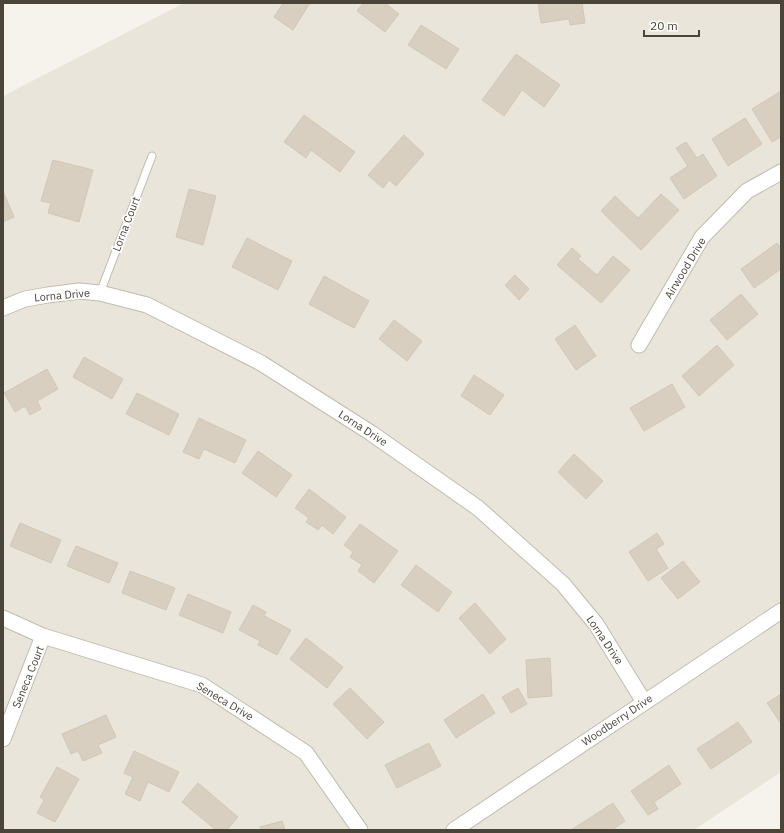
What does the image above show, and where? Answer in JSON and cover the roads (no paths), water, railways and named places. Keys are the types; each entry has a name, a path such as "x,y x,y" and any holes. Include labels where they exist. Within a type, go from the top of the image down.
{"street":[{"name":"Airwood Drive","path":"639,345 702,237 747,191 781,172"},
{"name":"Lorna Drive","path":"3,308 25,300 48,295 79,292 100,293 147,305 261,363 371,433 478,508 562,584 596,624 644,702"},
{"name":"Woodberry Drive","path":"454,830 781,611"},
{"name":"Seneca Drive","path":"3,618 44,636 202,684 306,753 360,830"},
{"name":"Seneca Court","path":"3,739 44,636"}],"lane":[{"name":"Lorna Court","path":"100,293 152,156"}]}
